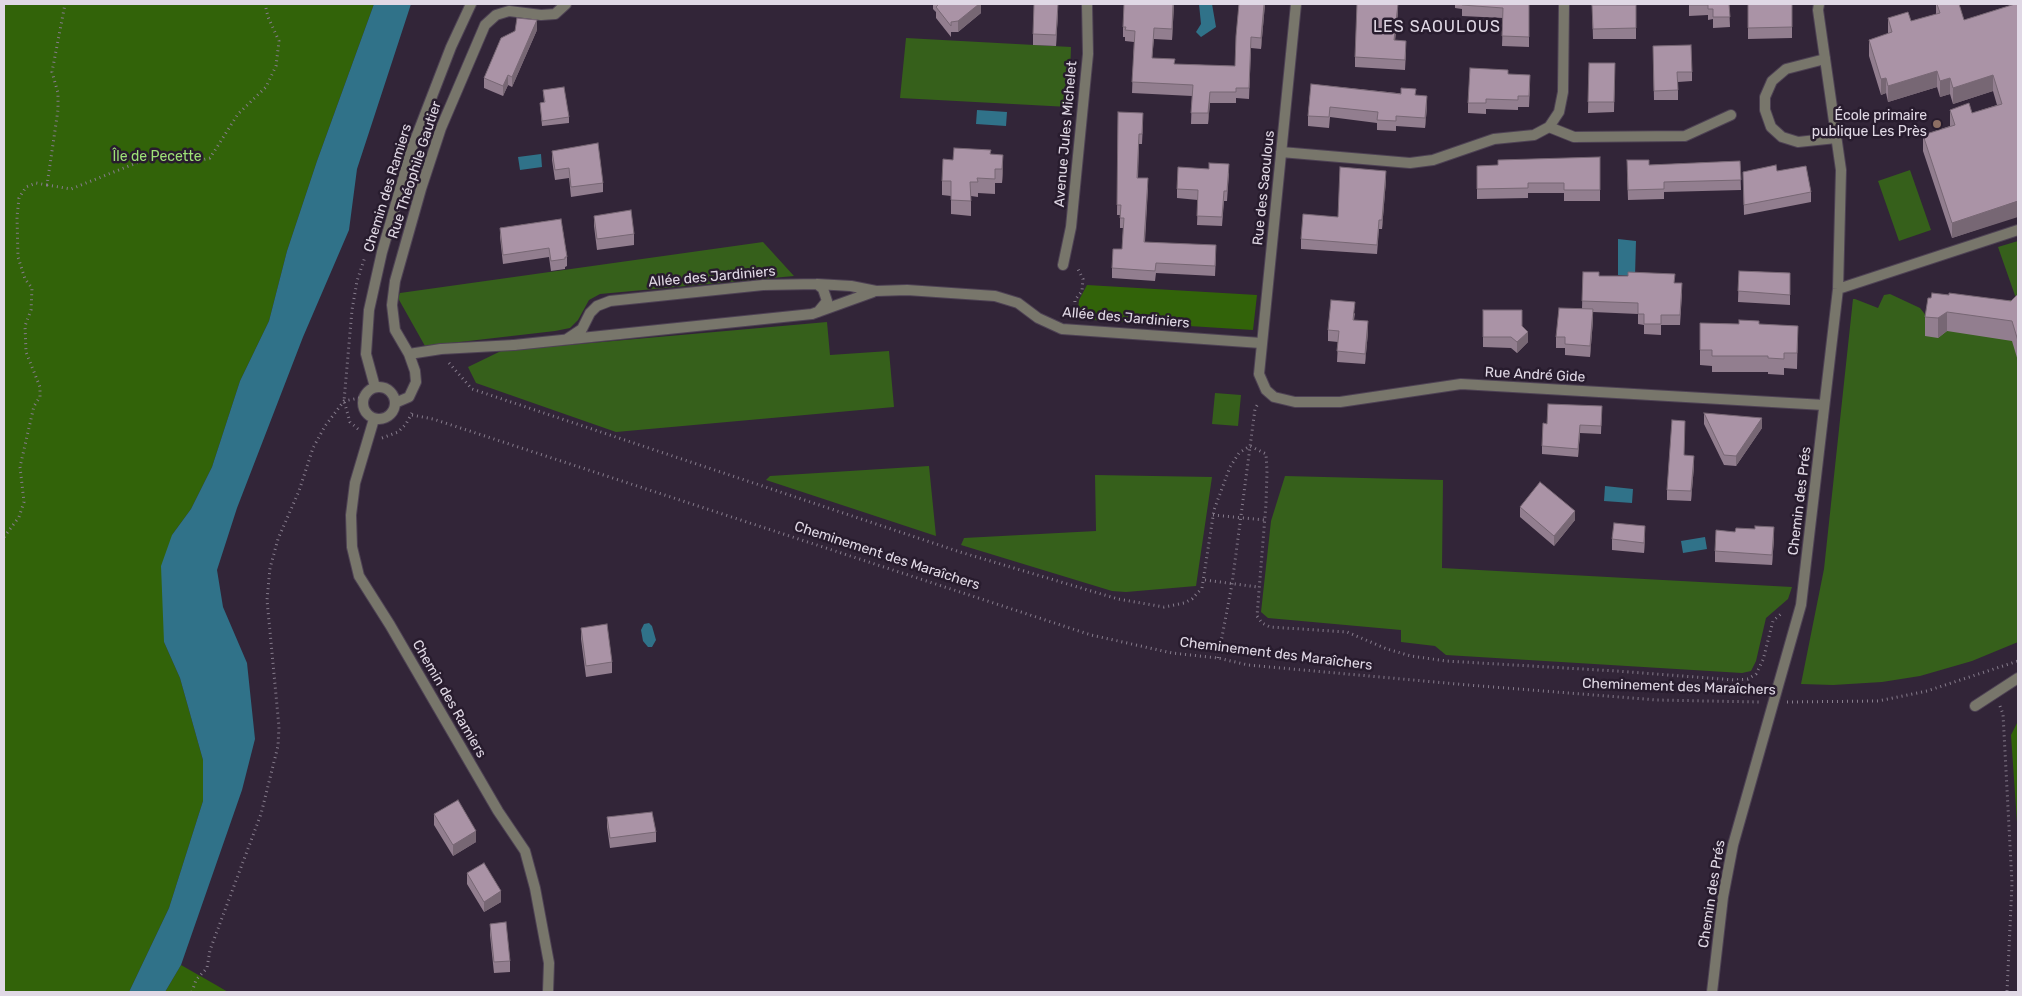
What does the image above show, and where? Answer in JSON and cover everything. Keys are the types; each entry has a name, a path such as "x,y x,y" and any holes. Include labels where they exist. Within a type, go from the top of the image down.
{"street":[{"name":"Chemin des Ramiers","path":"375,387 366,354 369,310 382,252 412,148 451,47 471,4"},
{"name":"Rue Théophile Gautier","path":"409,397 416,382 415,371 409,354 394,330 392,305 395,281 421,189 441,128 485,25 496,15 509,11 541,15 555,14 566,4"},
{"name":"Avenue Jules Michelet","path":"1063,265 1071,227 1088,54 1087,4"},
{"name":"Rue des Saoulous","path":"1266,390 1259,374 1261,343 1296,4"},
{"path":"1282,152 1410,163 1433,160 1494,139 1534,135 1549,127 1559,112 1563,92 1564,4"},
{"name":"Chemin des Prés","path":"1712,992 1723,897 1733,845 1801,605 1838,289 1841,170 1819,4"},
{"path":"1825,59 1786,69 1772,81 1765,96 1765,110 1771,127 1782,137 1798,142 1836,138"},
{"path":"1549,127 1574,137 1685,136 1731,115"},
{"path":"1838,289 2018,230"},
{"path":"817,284 822,289 827,301 818,312"},
{"name":"Allée des Jardiniers","path":"567,339 582,329 590,313 597,306 610,301 764,285 817,284 851,286 876,291 907,290 995,296 1018,303 1038,318 1062,329 1261,343"},
{"name":"Allée des Jardiniers","path":"409,354 441,349 514,345 818,312 876,291"},
{"name":"Rue André Gide","path":"1266,390 1274,397 1295,402 1340,402 1461,384 1824,405"},
{"path":"375,387 389,390 395,403 389,416 382,419 368,416 364,410 364,397 368,391 375,387"},
{"path":"395,403 409,397"},
{"name":"Chemin des Ramiers","path":"374,418 355,483 351,515 352,548 359,576 390,625 488,795 525,851 535,888 549,963 548,992"},
{"path":"1975,706 2018,678"}],"path":[{"path":"47,185 58,110 58,93 52,72 65,4"},
{"path":"4,537 20,517 24,502 20,467 34,406 40,397 40,387 26,352 25,326 31,310 32,288 25,279 18,257 17,217 19,198 26,187 36,183 72,189 149,158 170,154 197,161 210,158 238,114 266,87 276,66 279,41 268,17 265,4"},
{"path":"1068,246 1083,279 1082,291 1075,300 1072,330"},
{"path":"441,349 451,366 472,389 960,552 1118,599 1164,607 1184,603 1192,599 1202,588 1205,580 1213,515 1230,467 1239,453 1250,446"},
{"path":"1218,658 1232,584 1255,409 1266,390"},
{"path":"192,992 198,976 208,968 210,950 261,814 278,746 279,727 267,600 270,568 278,539 299,491 313,448 325,426 344,401 364,397"},
{"path":"369,435 382,438 398,432 412,414 409,397"},
{"name":"Cheminement des Maraîchers","path":"412,414 433,419 1091,635 1172,653 1218,658 1248,664 1486,687 1657,700 1774,702 1878,701 1927,691 2018,661"},
{"path":"1250,446 1266,454 1267,471 1257,616 1262,623 1270,627 1348,632 1387,649 1411,656 1446,661 1616,670 1735,680 1748,679 1756,674 1763,660 1774,621 1792,605 1801,605"},
{"path":"1213,515 1264,520"},
{"path":"1205,580 1258,587"},
{"path":"1996,692 2003,714 2012,883 2008,992"}],"green space":[{"name":"Île de Pecette","path":"4,4 374,4 317,161 287,251 269,321 240,381 212,467 191,509 172,535 164,642 180,678 203,760 203,801 169,908 129,992 4,992"},
{"path":"906,38 1071,47 1069,107 900,98"},
{"path":"1910,170 1931,230 1899,241 1878,181"},
{"path":"2018,241 2018,304 1998,247"},
{"path":"763,242 794,276 600,294 589,300 578,320 570,328 555,331 425,346 398,298 400,293"},
{"path":"1087,285 1257,295 1253,330 1077,319 1079,300"},
{"path":"1890,294 1920,308 1928,318 2011,300 2013,309 2018,310 2018,642 1972,661 1920,676 1882,682 1833,685 1801,684 1824,569 1853,299 1878,308 1884,295"},
{"path":"827,322 830,355 889,351 894,407 616,432 476,383 468,367 501,351"},
{"path":"1215,393 1241,395 1238,426 1212,424"},
{"path":"929,466 936,536 766,480 770,476"},
{"path":"1095,475 1212,477 1196,586 1126,592 1112,591 961,545 964,538 1096,531"},
{"path":"1285,476 1443,480 1442,568 1792,587 1788,599 1766,618 1756,661 1751,671 1742,673 1446,655 1435,646 1401,642 1401,630 1268,618 1261,612 1271,521"},
{"path":"2018,721 2018,837 2011,735"},
{"path":"181,965 216,985 228,992 165,992"}],"water":[{"path":"374,4 411,4 357,169 349,230 303,337 237,508 217,570 223,607 247,663 255,739 242,790 181,965 165,992 129,992 169,908 203,801 203,760 180,678 164,642 161,566 172,535 191,509 212,467 240,381 269,321 287,251 317,161"},
{"path":"1199,4 1212,4 1216,27 1201,37 1196,32 1201,24"},
{"path":"977,110 1007,112 1006,126 976,124"},
{"path":"541,154 542,167 520,170 518,157"},
{"path":"1618,239 1636,241 1635,276 1618,275"},
{"path":"1605,486 1633,489 1632,503 1604,501"},
{"path":"1705,537 1707,549 1683,553 1681,541"},
{"path":"649,623 652,626 656,640 652,647 648,647 643,641 641,630 644,624"}],"building":[{"path":"937,4 979,4 958,21 951,22 951,26 936,7"},
{"path":"1034,4 1058,4 1056,35 1033,34"},
{"path":"1124,4 1173,4 1172,29 1154,28 1152,58 1175,59 1174,64 1235,66 1239,4 1264,4 1261,38 1251,37 1249,88 1236,88 1236,92 1210,92 1208,113 1191,113 1193,85 1132,82 1135,31 1125,30 1126,27 1123,27"},
{"path":"1357,4 1398,4 1394,40 1406,41 1405,60 1355,57"},
{"path":"1462,4 1529,4 1529,37 1502,36 1503,8"},
{"path":"1689,4 1729,4 1730,17 1713,17 1713,9 1708,9 1708,5"},
{"path":"1748,4 1792,4 1792,27 1748,28"},
{"path":"1937,4 1959,4 1964,20 2018,4 2018,201 1952,223 1923,135 1955,125 1950,110 1969,103 1972,113 2002,104 1993,75 1953,88 1950,78 1940,81 1937,71 1888,86 1886,78 1881,79 1869,40 1892,32 1888,18 1908,12 1911,21 1940,13"},
{"path":"1592,5 1636,5 1636,28 1593,29"},
{"path":"517,18 537,20 512,77 508,75 503,86 484,78 501,38 515,31"},
{"path":"1691,45 1692,72 1677,72 1678,90 1654,91 1653,46"},
{"path":"1589,63 1615,63 1614,102 1588,102"},
{"path":"1470,68 1508,70 1508,74 1530,75 1529,96 1518,96 1518,100 1486,99 1486,103 1468,103"},
{"path":"1311,84 1401,94 1401,88 1416,89 1415,95 1427,96 1425,118 1396,116 1396,121 1377,120 1378,112 1330,107 1329,117 1308,116"},
{"path":"564,87 569,117 542,121 540,103 545,102 543,90"},
{"path":"1118,112 1143,113 1142,134 1139,134 1137,178 1148,178 1144,242 1216,245 1215,266 1156,263 1155,271 1112,268 1113,249 1122,249 1124,218 1120,218 1121,205 1117,205"},
{"path":"598,143 603,183 571,187 569,168 555,170 552,151"},
{"path":"954,148 991,150 990,154 1003,155 1002,169 995,169 995,179 977,178 978,182 970,182 971,201 951,200 951,181 942,181 943,159 953,160"},
{"path":"1600,157 1600,190 1564,190 1564,183 1528,183 1528,188 1477,189 1477,166 1498,165 1498,160"},
{"path":"1627,160 1649,160 1649,165 1740,161 1741,180 1664,182 1664,189 1628,190"},
{"path":"1209,163 1229,164 1227,191 1224,191 1222,217 1197,216 1198,190 1177,189 1178,167 1209,169"},
{"path":"1776,165 1777,171 1806,166 1811,192 1744,205 1743,172"},
{"path":"1340,167 1386,171 1382,220 1379,220 1377,245 1301,239 1303,214 1338,217"},
{"path":"631,210 634,234 597,239 594,216"},
{"path":"561,219 567,257 565,259 551,261 549,248 503,255 500,228"},
{"path":"1739,271 1790,273 1790,295 1738,291"},
{"path":"1583,272 1599,272 1599,276 1628,276 1628,272 1675,274 1674,283 1682,283 1680,315 1661,315 1661,324 1644,324 1644,314 1638,314 1638,303 1582,301"},
{"path":"1932,293 1949,295 1949,293 2011,301 2018,294 2018,341 2012,321 1947,312 1938,318 1925,317 1928,298 1931,298"},
{"path":"1331,300 1355,302 1353,320 1368,321 1365,354 1337,351 1339,331 1328,330"},
{"path":"1559,308 1593,309 1590,346 1565,344 1565,337 1556,337"},
{"path":"1483,310 1522,310 1522,326 1528,332 1517,342 1511,337 1483,337"},
{"path":"1739,320 1759,321 1759,324 1798,326 1797,353 1784,353 1784,359 1768,358 1768,356 1712,356 1712,350 1700,350 1700,323 1739,324"},
{"path":"1548,404 1602,406 1601,426 1580,425 1578,449 1542,446 1543,423 1547,424"},
{"path":"1704,413 1762,418 1736,456 1724,455"},
{"path":"1672,420 1685,421 1684,455 1694,456 1691,491 1667,490"},
{"path":"1540,482 1575,511 1554,536 1520,507"},
{"path":"1614,523 1645,526 1644,543 1612,539"},
{"path":"1755,526 1774,527 1772,555 1715,551 1716,530 1735,532 1736,528 1755,529"},
{"path":"607,624 612,662 586,666 581,628"},
{"path":"458,800 476,831 453,845 434,814"},
{"path":"652,812 656,832 610,838 607,817"},
{"path":"484,863 501,891 484,902 467,873"},
{"path":"506,922 510,961 494,962 490,924"}],"place":[{"name":"École primaire publique Les Près","path":"1937,124"}],"district":[{"name":"LES SAOULOUS","path":"1437,27"}]}
